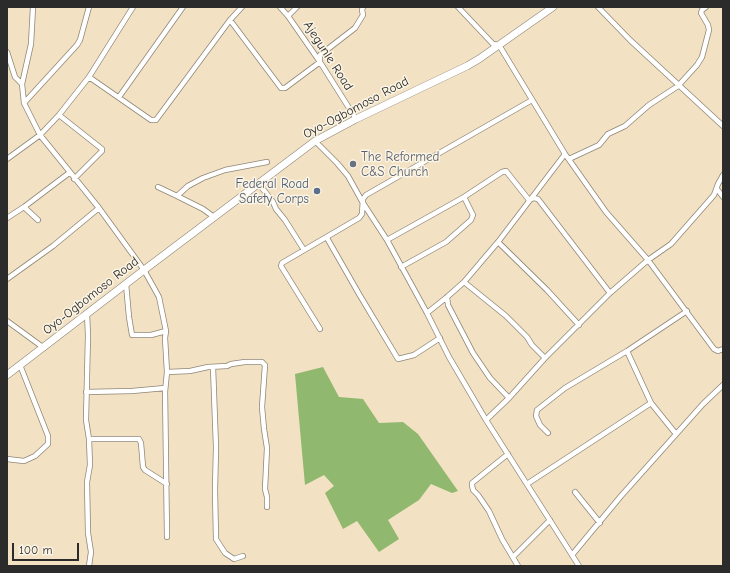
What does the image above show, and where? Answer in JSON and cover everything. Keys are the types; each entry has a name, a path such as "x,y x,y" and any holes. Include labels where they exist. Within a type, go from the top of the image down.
{"highway":[{"name":"Oyo-Ogbomoso Road","path":"7,374 44,348 144,270 315,141 356,119 466,66 499,45 549,8"}],"street":[{"path":"32,7 31,44 22,84 24,103 40,135 69,173 99,208 144,270 159,297 166,331 166,537"},
{"path":"24,103 72,52 80,40 89,7"},
{"path":"7,159 40,135 59,115 89,77 134,7"},
{"path":"119,97 183,7"},
{"path":"89,77 151,120 156,120 230,20 242,7"},
{"name":"Ajegunle Road","path":"280,7 320,62 356,119"},
{"path":"288,16 297,7"},
{"path":"230,20 282,88 285,88 320,62 320,55 355,28 363,15 363,7"},
{"path":"458,7 493,44 499,45 567,157 606,212 648,260 714,349 718,351 723,349"},
{"path":"598,7 678,86 723,126"},
{"path":"427,313 448,297 464,282 498,242 530,200 567,157 599,146 608,134 625,126 649,105 678,86 697,65 702,57 710,30 701,13 706,7"},
{"path":"7,52 15,77 22,84"},
{"path":"320,329 281,266 282,263 359,218 362,214 363,199 366,195 532,100"},
{"path":"59,115 102,149 102,151 74,179"},
{"path":"315,141 348,176 363,203 387,240 449,357 486,420 578,566"},
{"path":"177,196 188,186 203,178 224,170 267,162"},
{"path":"387,240 464,197 502,172 506,171 530,200"},
{"path":"7,218 69,173"},
{"path":"486,420 509,398 544,358 610,293 648,260 671,244 709,201 717,189 723,175"},
{"path":"259,184 273,202 276,209 285,220 304,250"},
{"path":"158,187 203,209 214,217"},
{"path":"717,189 723,197"},
{"path":"401,267 446,242 471,220 473,215 464,197"},
{"path":"530,200 534,198 538,200 610,293"},
{"path":"24,207 38,220"},
{"path":"7,279 53,246 99,208"},
{"path":"327,238 398,359 414,356 440,338"},
{"path":"498,242 547,290 579,325"},
{"path":"464,282 506,316 527,337 544,358"},
{"path":"126,284 132,335 151,335 166,331"},
{"path":"448,297 448,305 472,353 490,378 509,398"},
{"path":"548,433 540,425 536,416 536,410 565,388 687,311"},
{"path":"87,314 88,336 86,420 89,439 90,465 87,482 88,533 91,552 89,566"},
{"path":"7,321 44,348"},
{"path":"627,350 651,403 676,434"},
{"path":"166,372 190,371 213,366 227,366 245,362 262,362 265,365 262,408 267,448 265,489 268,507"},
{"path":"7,459 24,461 34,456 48,444 48,436 20,365"},
{"path":"213,366 216,447 216,539 225,553 234,559 243,556"},
{"path":"572,555 621,496 676,434 723,385"},
{"path":"86,392 132,391 165,388 165,392"},
{"path":"527,484 651,403"},
{"path":"89,439 139,439 141,443 143,467 145,470 167,484"},
{"path":"508,454 472,483 472,486 473,490 489,511 518,566"},
{"path":"575,492 600,523"},
{"path":"513,557 550,520"}],"green space":[{"path":"323,367 339,397 363,399 379,423 403,422 418,434 458,491 452,493 431,484 419,500 388,520 399,539 379,552 357,521 343,529 325,493 334,486 324,475 305,485 295,374"}],"place":[{"name":"The Reformed C&S Church","path":"353,164"},
{"name":"Federal Road Safety Corps","path":"317,191"}]}
